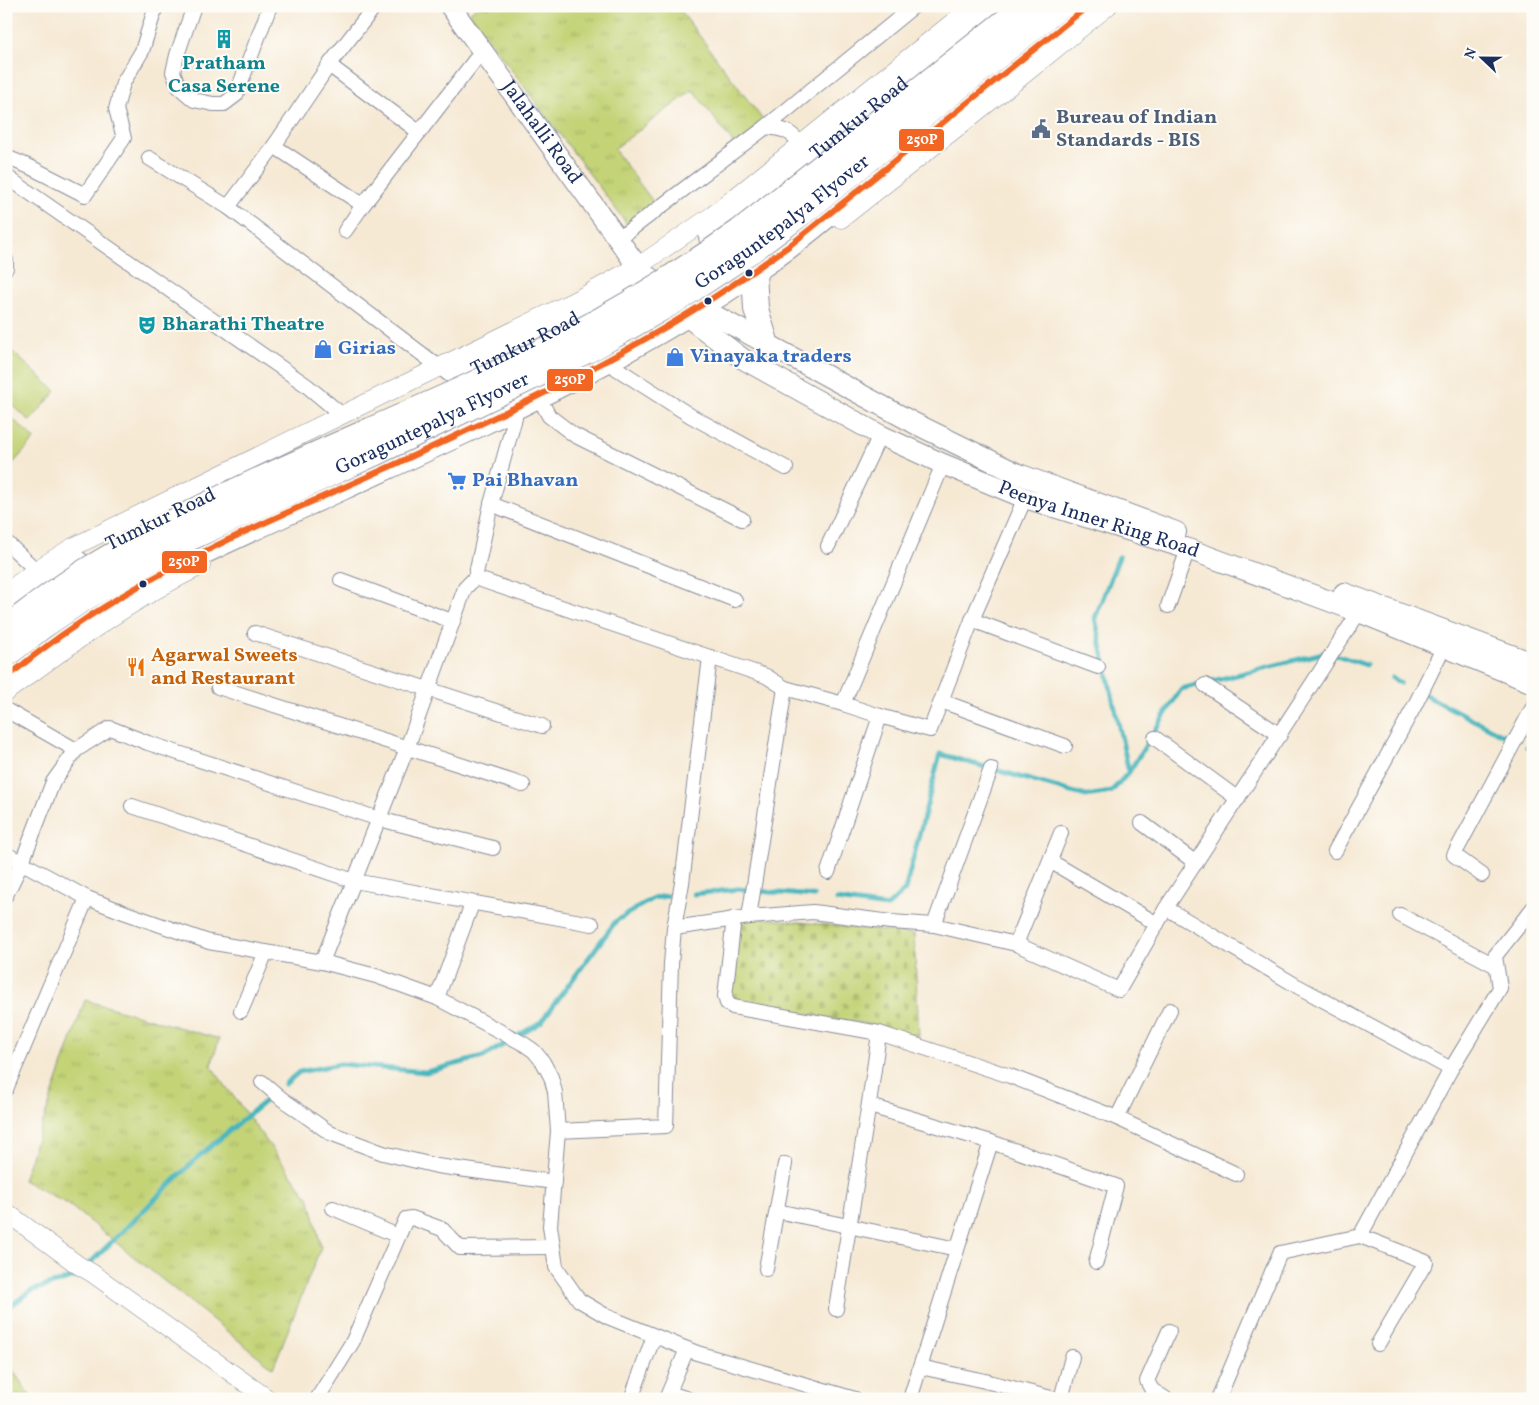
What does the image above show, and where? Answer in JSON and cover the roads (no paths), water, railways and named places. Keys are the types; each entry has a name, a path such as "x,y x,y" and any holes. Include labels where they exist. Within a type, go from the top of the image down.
{"highway":[{"name":"Tumkur Road","path":"6,611 29,593 100,548 447,373 552,333 642,270 726,226 1001,6"},
{"name":"Goraguntepalya Flyover","path":"6,628 91,569 147,537 244,489 541,352 618,311 701,260 740,232 1026,6"},
{"name":"Goraguntepalya Flyover","path":"6,654 42,626 82,599 182,541 376,452 593,347 677,299 751,250 802,212 1058,6"},
{"path":"6,678 47,645 90,615 142,584 213,547 495,417 623,352 692,311 761,267 1088,6"},
{"path":"761,267 756,309 767,345"}],"main road":[{"name":"Jalahalli Road","path":"450,6 642,270 692,311"},
{"name":"Peenya Inner Ring Road","path":"692,311 767,345 914,423 1016,474 1388,608 1533,663"},
{"name":"Peenya Inner Ring Road","path":"692,311 743,360 880,436 943,464 1025,498 1188,549 1358,612 1533,683"}],"street":[{"path":"6,157 85,195 124,138 116,109 124,83 142,51 156,6"},
{"path":"194,6 173,72 179,87 194,100 213,104 224,104 236,95 270,6"},
{"path":"228,207 274,146 329,65 375,6"},
{"path":"618,239 766,127 914,6"},
{"path":"642,270 973,6"},
{"path":"761,267 787,262 1108,6"},
{"path":"345,231 482,51"},
{"path":"329,65 419,132"},
{"path":"766,127 791,132 802,144"},
{"path":"274,146 363,205"},
{"path":"149,158 228,207 447,373"},
{"path":"7,177 306,385 342,415"},
{"path":"6,260 6,268"},
{"path":"6,692 85,634 195,569 543,405 616,368 647,349 656,340 663,328"},
{"path":"616,368 691,416 786,468"},
{"path":"6,593 36,570 73,547 342,415 447,373"},
{"path":"543,405 549,416 574,435 742,518"},
{"path":"322,962 406,748 464,588 476,578 491,504 515,418"},
{"path":"828,546 880,436"},
{"path":"843,704 943,464"},
{"path":"476,578 766,676 784,688 930,730 972,620 1025,498"},
{"path":"491,504 735,600"},
{"path":"6,542 36,570"},
{"path":"1168,606 1188,549"},
{"path":"341,580 452,621"},
{"path":"674,928 742,918 813,912 891,922 934,925 1016,944 1119,990 1166,908 1358,612"},
{"path":"972,620 1098,666"},
{"path":"255,633 542,726"},
{"path":"1335,851 1414,707 1444,646"},
{"path":"558,1131 666,1126 671,964 674,928 682,883 710,657"},
{"path":"1205,685 1280,734"},
{"path":"218,686 523,785"},
{"path":"784,688 751,899 742,918 725,996 727,1002 733,1006 879,1034 1010,1076 1117,1118 1236,1174"},
{"path":"941,701 1065,746"},
{"path":"1482,875 1454,855 1533,708"},
{"path":"6,710 76,750"},
{"path":"828,872 880,716"},
{"path":"6,895 22,862 53,782 76,750 110,728 148,743 378,818 493,848"},
{"path":"1155,738 1238,799"},
{"path":"934,925 991,769"},
{"path":"132,806 354,881 472,904 592,924"},
{"path":"1142,823 1196,863"},
{"path":"1016,944 1061,833"},
{"path":"6,854 87,898 208,942 322,962 376,976 437,998 507,1034 534,1052 543,1062 555,1092 558,1131 550,1226 556,1267 579,1300 608,1317 687,1349 855,1399"},
{"path":"1050,861 1157,924"},
{"path":"6,1089 87,898"},
{"path":"437,998 472,904"},
{"path":"1166,908 1297,986 1451,1069"},
{"path":"1360,1236 1451,1069 1500,988 1495,956 1533,908"},
{"path":"1400,915 1496,966"},
{"path":"241,1011 266,952"},
{"path":"1117,1118 1170,1010"},
{"path":"836,1310 870,1106 879,1034"},
{"path":"262,1082 330,1133 384,1153 437,1166 554,1182"},
{"path":"870,1106 991,1142 1116,1186 1096,1262"},
{"path":"910,1399 991,1142"},
{"path":"766,1269 785,1164"},
{"path":"332,1208 398,1236"},
{"path":"777,1211 849,1224 957,1249"},
{"path":"6,1212 267,1398"},
{"path":"317,1399 353,1341 406,1219 412,1218 442,1229 460,1248 553,1247"},
{"path":"1218,1399 1280,1254 1360,1236 1426,1262 1378,1344"},
{"path":"1166,1399 1152,1390 1147,1381 1169,1331"},
{"path":"631,1399 654,1336"},
{"path":"687,1349 667,1396 688,1399"},
{"path":"1061,1399 1072,1358"},
{"path":"920,1367 1055,1399"}],"waterway":[{"path":"1119,557 1095,618 1129,772"},
{"path":"837,900 887,907 905,890 940,754 1086,796 1111,792 1129,772 1181,689 1327,652 1366,665"},
{"path":"1392,678 1400,683"},
{"path":"1425,695 1503,735"},
{"path":"1527,747 1533,750"},
{"path":"694,894 738,889 814,896"},
{"path":"285,1084 299,1072 340,1064 426,1072 483,1057 541,1022 616,921 653,898 667,896"},
{"path":"6,1309 31,1291 77,1276 199,1156 264,1102"}],"place":[{"name":"Pratham Casa Serene","path":"224,39"},
{"name":"Bureau of Indian Standards - BIS","path":"1041,129"},
{"name":"Bharathi Theatre","path":"147,325"},
{"name":"Girias","path":"323,349"},
{"name":"Vinayaka traders","path":"675,357"},
{"name":"Pai Bhavan","path":"457,481"},
{"name":"Agarwal Sweets and Restaurant","path":"136,667"}]}
